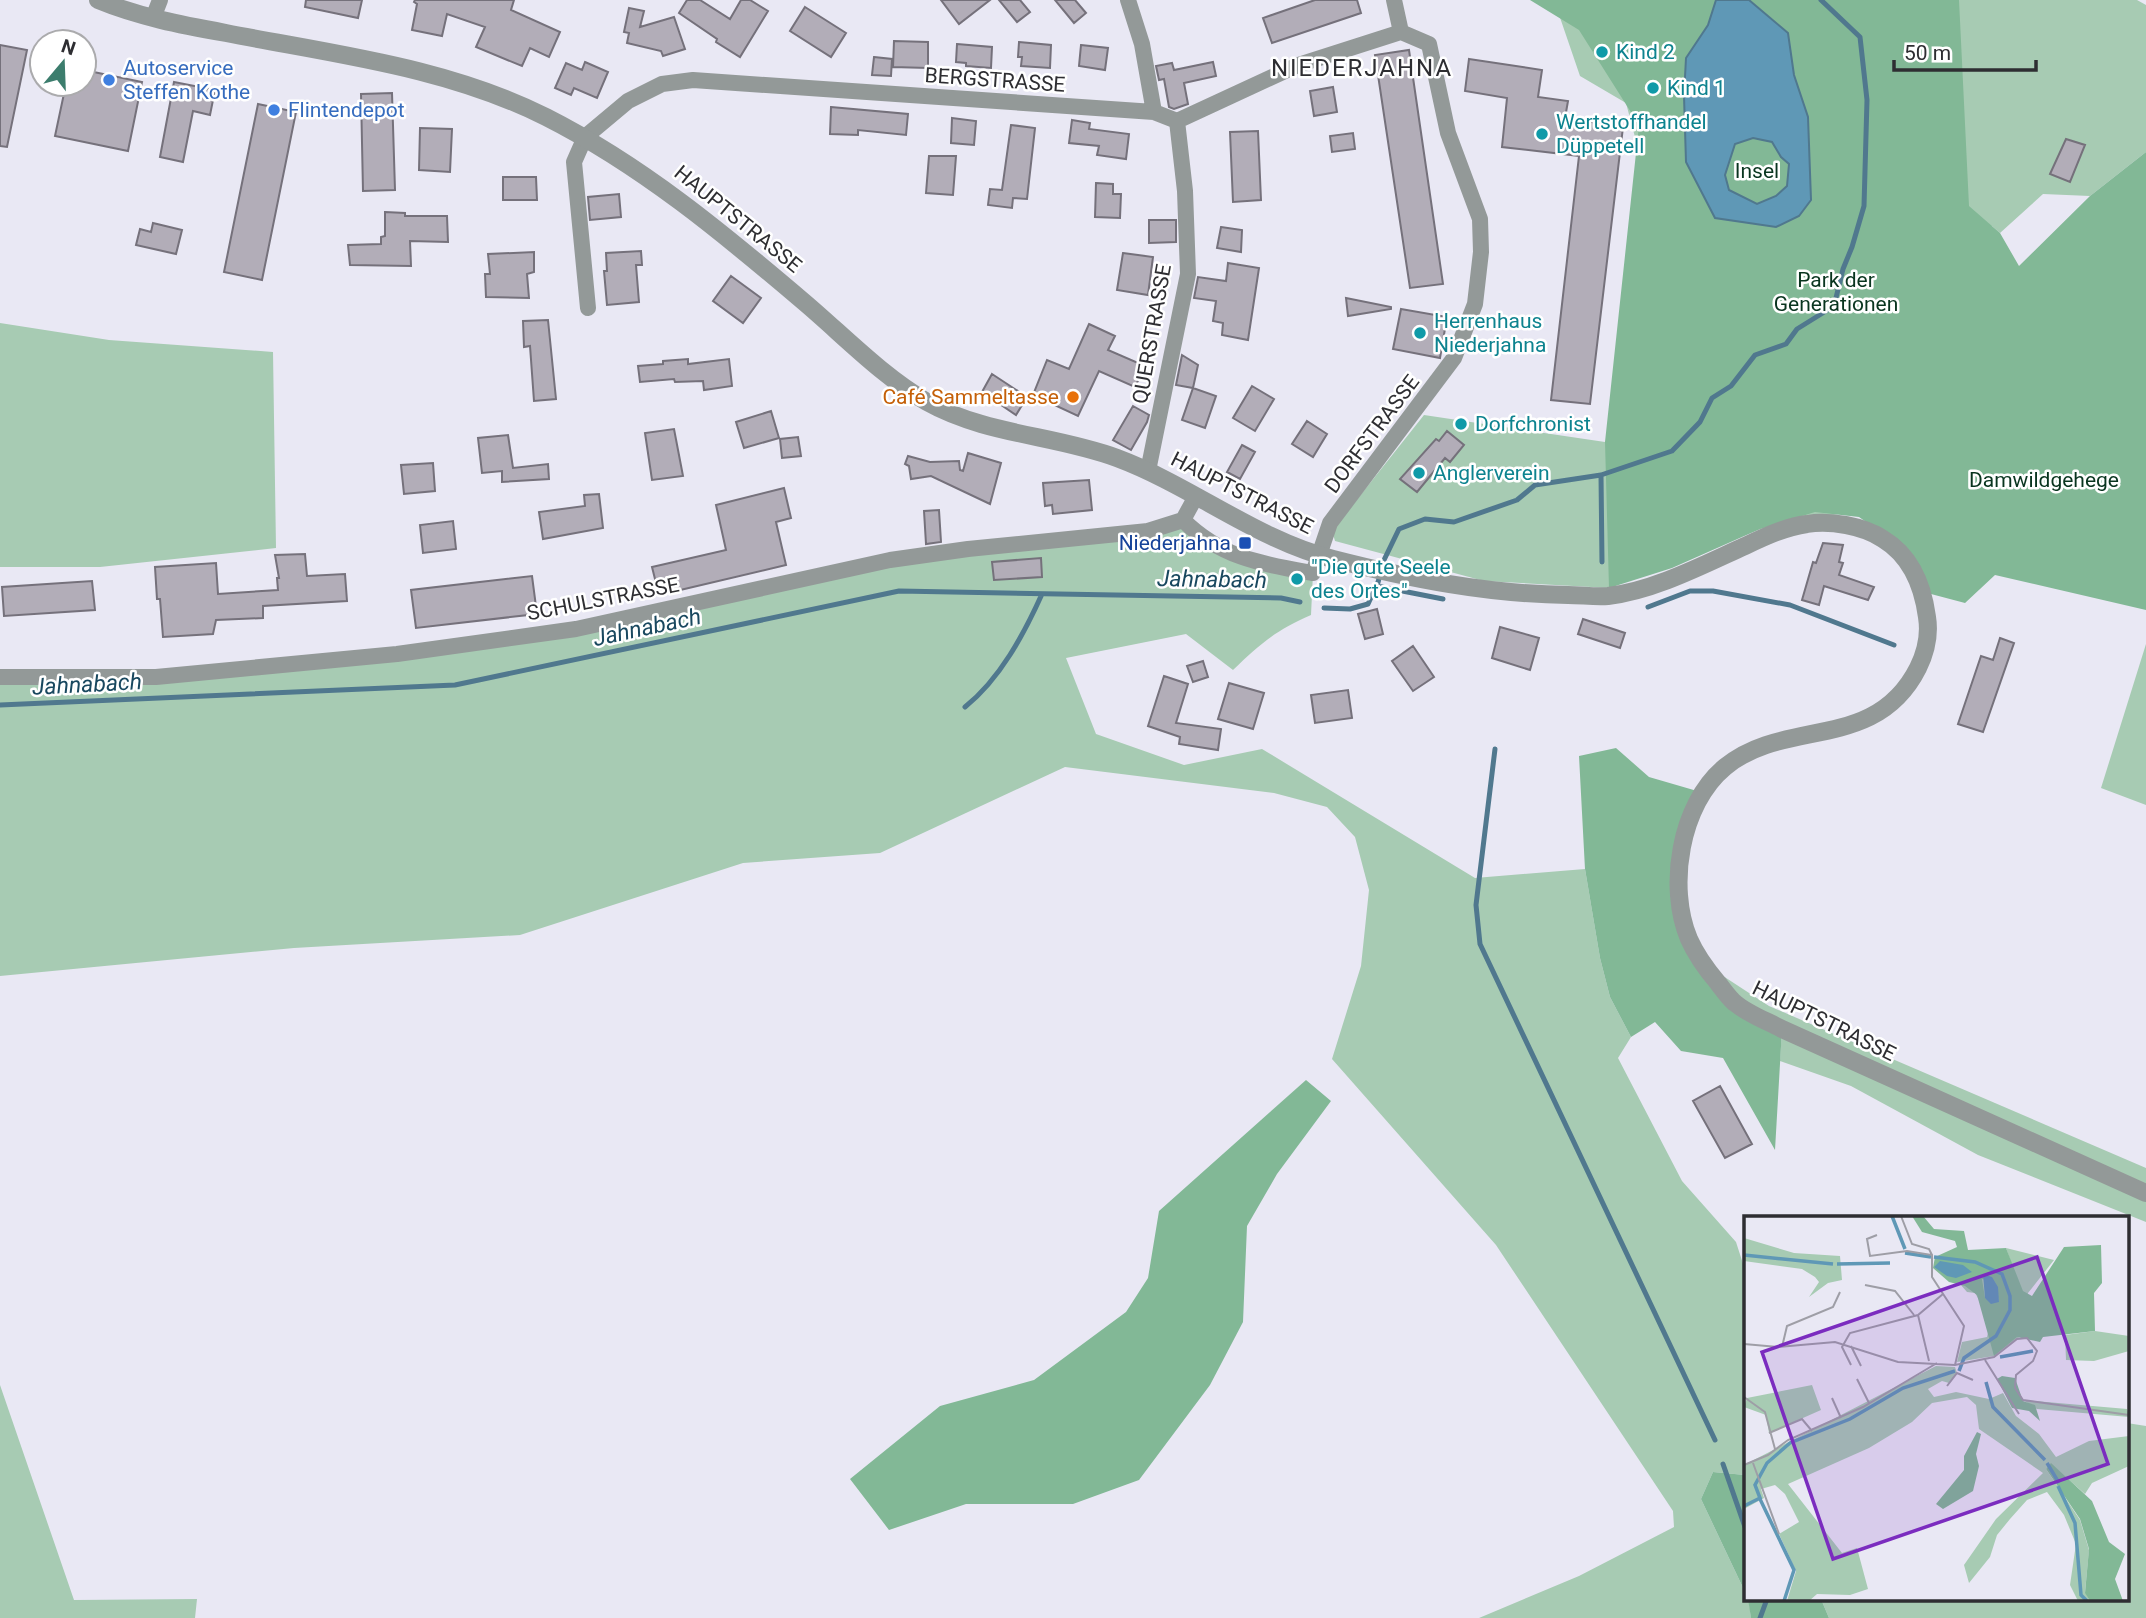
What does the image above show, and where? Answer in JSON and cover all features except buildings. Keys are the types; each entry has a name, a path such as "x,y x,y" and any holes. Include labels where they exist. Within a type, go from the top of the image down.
{"street":[{"name":"HAUPTSTRASSE","path":"98,0 153,18 408,68 484,90 536,111 585,137 656,182 769,272 886,372 927,402 982,426 1109,455 1148,471 1265,533 1317,555 1455,587 1536,595 1609,596 1674,579 1768,535 1812,522 1856,527 1884,539 1906,560 1923,591 1929,629 1924,655 1909,686 1893,704 1875,715 1834,731 1748,752 1729,763 1716,775 1691,813 1683,837 1679,864 1680,888 1688,938 1706,969 1733,1003 1782,1029 2146,1193"},
{"path":"153,18 160,0"},
{"path":"1128,0 1142,44 1154,112"},
{"path":"1177,121 1298,65 1401,32 1394,0"},
{"name":"DORFSTRASSE","path":"1317,555 1330,523 1415,414 1454,358 1475,304 1481,252 1480,219 1448,133 1429,44 1401,32"},
{"name":"BERGSTRASSE","path":"585,137 628,101 662,84 693,80 1154,112 1177,121"},
{"name":"QUERSTRASSE","path":"1148,471 1188,274 1185,191 1177,121"},
{"path":"585,137 574,162 589,308"},
{"path":"1195,498 1183,520 1201,538 1255,563 1313,573 1317,555"},
{"name":"SCHULSTRASSE","path":"0,677 156,677 397,654 576,629 890,559 1148,531 1183,520"}],"green space":[{"name":"Park der Generationen","path":"1530,0 1716,0 1708,25 1686,58 1686,162 1776,227 1808,117 1794,75 1788,33 1749,0 1959,0 1969,206 2000,233 2019,266 2090,196 2146,152 2146,610 1995,575 1965,603 1931,594 1912,554 1859,517 1815,512 1760,529 1672,568 1609,588 1605,442 1639,125 1579,30"},
{"name":"Park der Generationen","path":"1554,0 2137,0 2146,5 2146,152 2090,196 2043,194 2000,233 1992,226 1854,511 1760,529 1609,588 1484,581 1335,541 1332,531 1424,415 1605,442 1675,331 1660,232 1626,103 1580,76"},
{"name":"Insel","path":"1753,138 1772,142 1789,164 1787,186 1776,196 1757,204 1729,190 1724,175 1735,144"},
{"path":"0,323 109,340 273,352 276,548 100,567 0,567"},
{"path":"1183,520 1201,539 1313,573 1311,615 1269,638 1233,670 1186,634 1066,658 1096,734 1184,765 1262,749 1475,878 1585,869 1600,958 1610,997 1631,1037 1618,1058 1682,1181 1736,1242 1744,1267 1744,1475 1713,1472 1701,1499 1744,1590 1744,1600 1749,1600 1751,1618 1479,1618 1579,1576 1674,1527 1673,1511 1496,1245 1332,1059 1361,966 1369,890 1355,837 1327,807 1274,793 1065,767 880,853 743,863 520,935 294,948 0,976 0,677 156,677 397,654 748,590"},
{"path":"2146,644 2146,805 2101,788"},
{"path":"1616,748 1649,777 1704,793 1691,813 1682,913 1733,1002 1782,1029 1775,1150 1723,1058 1681,1051 1655,1022 1631,1037 1610,997 1600,958 1585,869 1579,756"},
{"path":"1720,974 1769,1006 2146,1168 2146,1222 1978,1155 1851,1086 1780,1061 1782,1029 1733,1003"},
{"path":"1306,1080 1331,1101 1277,1174 1247,1226 1243,1322 1210,1385 1139,1480 1073,1504 966,1504 889,1530 850,1479 940,1406 1034,1380 1126,1312 1148,1278 1159,1211"},
{"path":"0,1385 74,1600 197,1599 195,1618 0,1618"},
{"path":"2128,1423 2146,1426 2146,1618 1829,1618 1821,1600 2128,1600"},
{"path":"1713,1472 1744,1475 1744,1590 1701,1499"},
{"path":"1748,1600 1821,1600 1829,1618 1751,1618"}],"water":[{"path":"1716,0 1749,0 1788,33 1794,75 1808,117 1811,200 1799,216 1776,227 1715,218 1686,162 1686,58 1708,25","holes":["1753,138 1772,142 1789,164 1787,186 1776,196 1757,204 1729,190 1725,175 1735,144"]}],"waterway":[{"path":"1324,608 1350,609 1368,604 1399,529 1425,519 1454,522 1517,500 1535,485 1601,475 1672,451 1700,422 1712,398 1731,386 1755,355 1786,344 1797,329 1834,306 1864,206 1867,100 1860,37 1821,0"},
{"path":"1601,475 1602,562"},
{"path":"1377,586 1443,599"},
{"name":"Jahnabach","path":"0,705 455,685 899,591 1281,598 1300,602"},
{"path":"1648,607 1690,591 1713,591 1790,605 1894,645"},
{"path":"965,707 978,696 1010,655 1042,594"},
{"path":"1495,749 1476,905 1480,944 1715,1440"},
{"path":"1723,1464 1744,1524"},
{"path":"1760,1618 1767,1600"}],"place":[{"name":"Kind 2","path":"1602,52"},
{"name":"Autoservice Steffen Kothe","path":"109,80"},
{"name":"Kind 1","path":"1653,88"},
{"name":"Flintendepot","path":"274,110"},
{"name":"Wertstoffhandel Düppetell","path":"1542,134"},
{"name":"Herrenhaus Niederjahna","path":"1420,333"},
{"name":"Café Sammeltasse","path":"1073,397"},
{"name":"Dorfchronist","path":"1461,424"},
{"name":"Anglerverein","path":"1419,473"},
{"name":"Niederjahna","path":"1245,543"},
{"name":"\"Die gute Seele des Ortes\"","path":"1297,579"}],"district":[{"name":"NIEDERJAHNA","path":"1362,68"}],"park label":[{"name":"Damwildgehege","path":"2044,480"}]}
